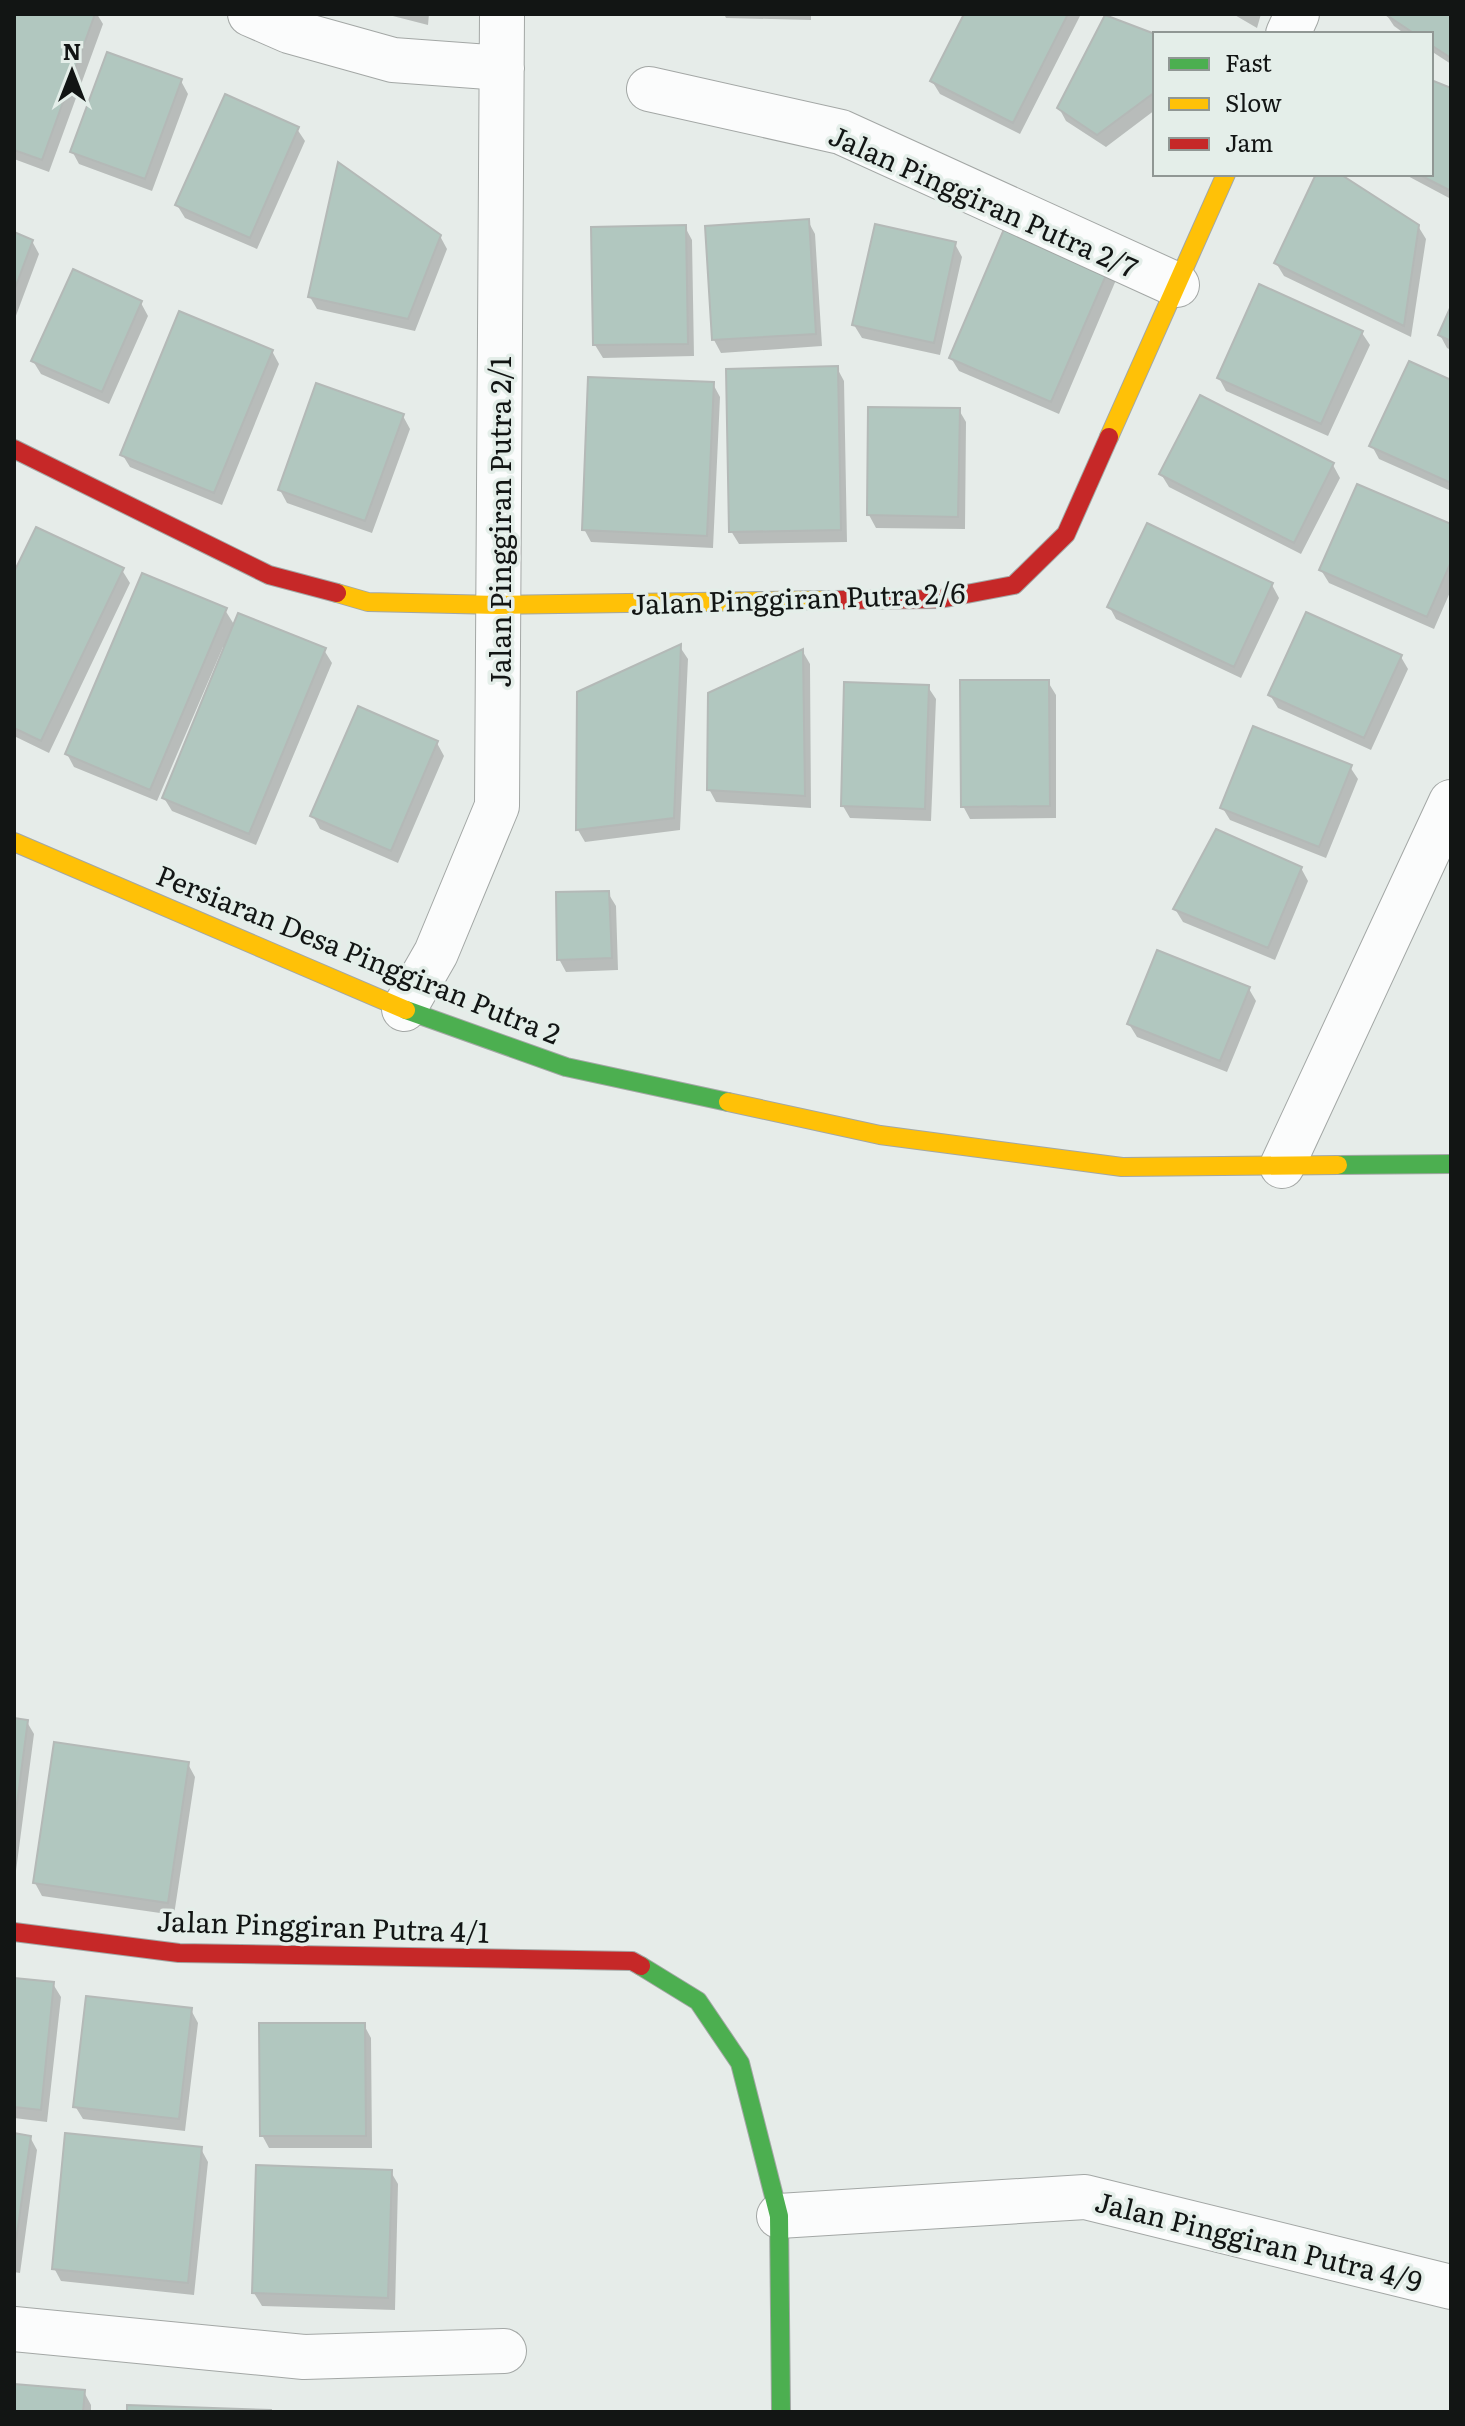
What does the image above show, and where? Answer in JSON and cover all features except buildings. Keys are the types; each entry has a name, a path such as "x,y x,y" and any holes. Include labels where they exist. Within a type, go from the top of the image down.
{"street":[{"path":"250,14 289,31 393,60 502,68"},
{"name":"Jalan Pinggiran Putra 2/1","path":"404,1009 436,953 497,806 502,14"},
{"name":"Jalan Pinggiran Putra 2/7","path":"649,89 841,132 1177,285"},
{"name":"Jalan Pinggiran Putra 2/6","path":"14,449 269,575 368,602 498,605 940,599 1014,585 1066,534 1225,176"},
{"path":"1282,1166 1451,802"},
{"name":"Persiaran Desa Pinggiran Putra 2","path":"14,842 404,1009 566,1067 880,1135 1122,1167 1451,1164"},
{"name":"Jalan Pinggiran Putra 4/1","path":"14,1932 179,1953 632,1961 698,2001 740,2063 779,2216"},
{"name":"Jalan Pinggiran Putra 4/9","path":"779,2216 1085,2197 1451,2287"},
{"path":"779,2216 781,2412"},
{"path":"14,2329 304,2357 504,2351"}],"traffic: fast":[{"path":"406,1010 566,1067 728,1102"},
{"path":"1338,1165 1451,1164"},
{"path":"641,1966 698,2001 740,2063 779,2216 781,2412"}],"traffic: slow":[{"path":"1109,437 1225,176"},
{"path":"337,593 368,602 498,605 832,600"},
{"path":"14,842 406,1010"},
{"path":"728,1102 880,1135 1122,1167 1338,1165"}],"traffic: jam":[{"path":"832,600 940,599 1014,585 1066,534 1109,437"},
{"path":"14,449 269,575 337,593"},
{"path":"14,1932 179,1953 632,1961 641,1966"}]}
